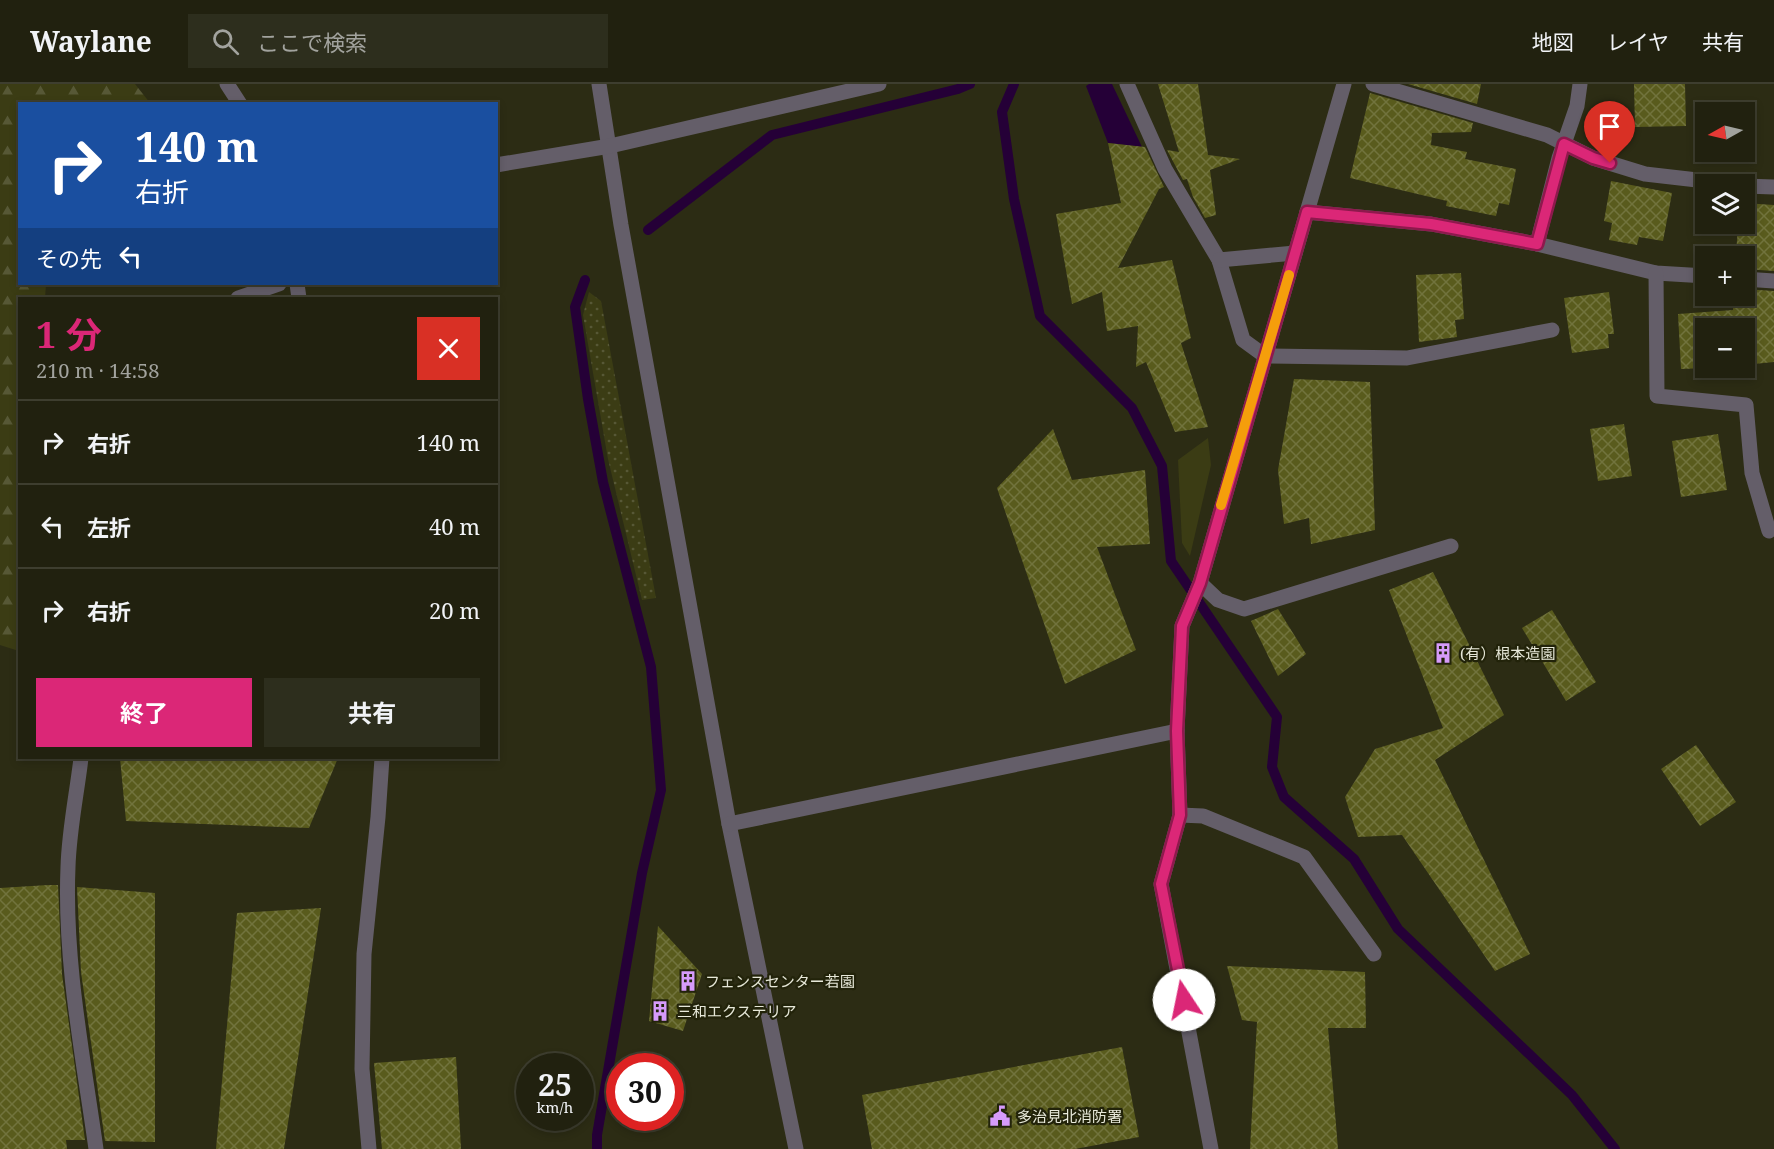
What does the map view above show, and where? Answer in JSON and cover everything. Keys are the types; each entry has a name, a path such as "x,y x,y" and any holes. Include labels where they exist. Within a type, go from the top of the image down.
{"street":[{"path":"227,84 239,102"},
{"path":"599,84 621,225 729,824 796,1149"},
{"path":"498,165 610,146 879,84"},
{"path":"1127,84 1165,169 1219,260 1243,340 1265,356 1407,358 1552,330"},
{"path":"1211,1149 1161,884 1180,815 1177,731 1182,626 1198,585 1344,84"},
{"path":"1373,84 1546,135 1593,158 1645,174 1695,180"},
{"path":"1537,244 1564,144 1577,106 1580,84"},
{"path":"1755,187 1774,188"},
{"path":"1307,212 1431,224 1537,244 1656,273 1695,275"},
{"path":"1219,260 1295,253"},
{"path":"1656,273 1657,396 1746,405 1752,472 1768,531"},
{"path":"1755,280 1774,281"},
{"path":"241,297 276,285"},
{"path":"1198,585 1218,600 1244,609 1450,546"},
{"path":"729,824 1177,731"},
{"path":"81,759 68,865 68,911 72,971 96,1149"},
{"path":"369,1149 362,1069 364,954 382,759"},
{"path":"1180,815 1203,816 1304,857 1374,954"}],"green space":[{"path":"0,84 135,84 149,102 18,102 18,285 46,285 45,297 18,297 18,651 0,645"},
{"path":"589,292 601,301 656,598 642,600 608,459 583,315"},
{"path":"1208,438 1211,465 1190,556 1182,543 1178,460"}],"shaded area":[{"path":"1112,84 1142,147 1108,143 1086,86"}],"building":[{"path":"1158,84 1198,84 1208,155 1240,159 1210,170 1216,215 1205,218 1193,197 1187,179 1183,180 1167,150 1179,152"},
{"path":"1408,84 1481,84 1477,104"},
{"path":"1634,84 1685,84 1686,126 1635,127"},
{"path":"1370,93 1473,123 1471,132 1432,133 1431,145 1467,152 1465,159 1516,169 1509,205 1499,203 1496,216 1446,206 1447,201 1350,178"},
{"path":"1108,143 1145,147 1164,187 1159,189 1118,268 1172,260 1191,338 1181,343 1208,427 1175,432 1146,362 1136,367 1138,326 1107,331 1102,292 1072,304 1056,214 1121,203"},
{"path":"1611,181 1672,193 1663,241 1639,237 1637,245 1609,240 1612,223 1604,221"},
{"path":"1755,204 1774,205 1774,271 1755,270 1755,246 1737,246 1737,234 1755,234"},
{"path":"1461,273 1464,319 1455,320 1457,337 1419,342 1416,275"},
{"path":"1755,290 1774,291 1774,362 1755,364 1755,318 1695,318 1695,368 1681,369 1678,314 1733,310 1733,306 1755,306"},
{"path":"1609,292 1614,334 1608,334 1609,348 1572,353 1564,298"},
{"path":"1294,379 1370,382 1375,530 1311,544 1309,518 1284,524 1278,470"},
{"path":"1624,424 1632,476 1598,481 1590,429"},
{"path":"1053,429 1072,480 1145,470 1150,544 1097,547 1136,650 1065,684 997,488"},
{"path":"1718,434 1727,490 1681,497 1672,441"},
{"path":"1433,572 1504,715 1435,760 1530,954 1495,971 1402,835 1358,837 1345,797 1375,749 1443,728 1389,590"},
{"path":"1278,609 1306,654 1278,676 1251,621"},
{"path":"1552,610 1596,682 1566,701 1522,628"},
{"path":"1696,745 1736,802 1700,826 1661,769"},
{"path":"120,759 338,759 309,828 126,821"},
{"path":"58,885 62,974 85,1140 66,1140 67,1149 0,1149 0,888"},
{"path":"77,887 155,893 155,1142 105,1141 81,972"},
{"path":"321,908 284,1149 216,1149 237,913"},
{"path":"658,926 702,974 683,1031 649,1021"},
{"path":"1227,966 1365,972 1366,1028 1328,1028 1338,1149 1250,1149 1257,1022 1242,1020"},
{"name":"多治見北消防署","path":"1122,1047 1139,1137 1075,1149 872,1149 862,1095"},
{"path":"456,1057 461,1149 382,1149 374,1063"}],"waterway":[{"path":"648,230 772,135 958,89 970,84"},
{"path":"1014,84 1002,112 1014,199 1040,316 1132,408 1162,466 1171,561 1277,717 1272,767 1284,797 1354,859 1398,929 1572,1095 1615,1149"},
{"path":"585,280 575,307 588,399 603,482 651,667 661,790 642,873 597,1135 597,1149"}],"slow traffic":[{"path":"1221,505 1289,275"}],"place":[{"name":"(有）根本造園","path":"1443,653"},
{"name":"フェンスセンター若園","path":"688,981"},
{"name":"三和エクステリア","path":"660,1011"},
{"name":"多治見北消防署","path":"1000,1116"}],"route":[{"path":"1184,1000 1161,884 1180,815 1177,731 1182,626 1200,583 1307,212 1431,224 1537,244 1564,144 1593,158 1610,163"}]}
